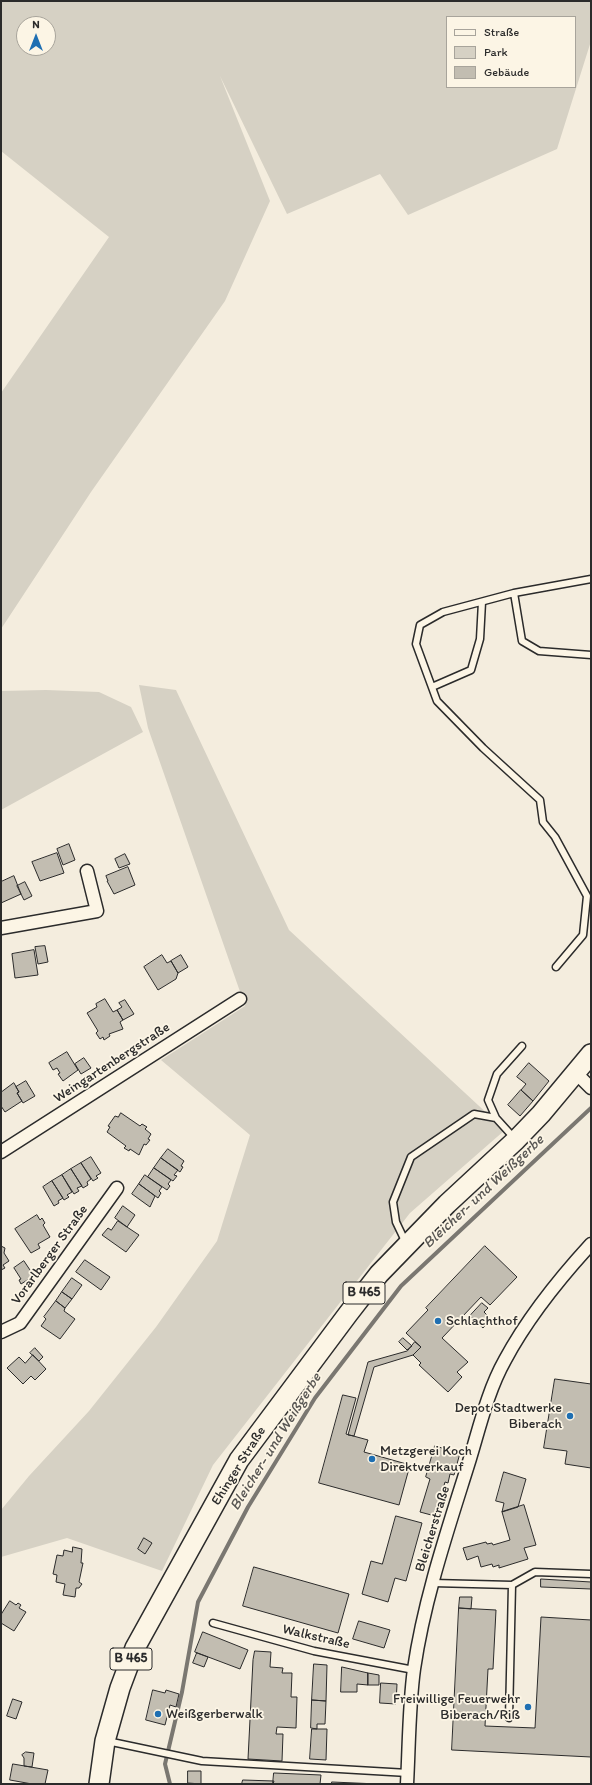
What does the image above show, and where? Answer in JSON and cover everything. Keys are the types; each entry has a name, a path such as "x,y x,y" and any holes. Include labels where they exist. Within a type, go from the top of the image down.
{"main road":[{"name":"Ehinger Straße","path":"99,1784 105,1741 120,1688 135,1648 240,1460 379,1274 511,1135 541,1114 591,1054"}],"street":[{"path":"1,928 96,911 87,871"},
{"name":"Weingartenbergstraße","path":"1,1152 240,999"},
{"path":"576,1073 591,1088"},
{"name":"Vorarlberger Straße","path":"1,1332 20,1323 118,1188"},
{"name":"Bleicherstraße","path":"407,1779 414,1670 432,1583 439,1556 492,1389 504,1361 526,1323 542,1300 591,1244"}],"lane":[{"path":"556,967 583,935 587,896 555,837 543,822 540,800 483,748 437,702 416,644 420,625 443,612 514,594 591,579"},
{"path":"514,594 522,641 539,651 591,655"},
{"path":"432,687 471,670 480,639 482,602"},
{"path":"511,1135 496,1118 488,1100 497,1074 522,1046"},
{"path":"407,1244 396,1222 393,1202 411,1157 474,1114 496,1118"},
{"path":"432,1583 512,1586 535,1572 591,1574"},
{"path":"509,1718 512,1586"},
{"name":"Walkstraße","path":"213,1623 314,1651 414,1670"},
{"path":"105,1741 202,1761 407,1779"}],"green space":[{"path":"1,1 591,1 591,41 557,149 408,215 380,174 287,214 220,76 270,201 225,301 91,492 1,629 1,393 109,237 1,151"},
{"path":"139,685 176,690 289,930 505,1130 410,1213 213,1465 162,1571 67,1538 1,1557 1,1510 29,1476 89,1411 156,1327 217,1241 250,1135 161,1060 245,1006 148,728"},
{"path":"46,690 99,692 131,707 143,732 1,810 1,691"}],"building":[{"path":"69,844 75,860 63,865 57,849"},
{"path":"57,853 64,873 40,881 32,862"},
{"path":"125,854 130,864 119,868 115,859"},
{"path":"128,867 135,885 114,894 106,876"},
{"path":"14,876 21,894 1,903 1,882"},
{"path":"25,882 32,896 24,900 17,886"},
{"path":"45,946 48,962 38,964 35,947"},
{"path":"34,950 38,975 15,978 12,954"},
{"path":"162,955 167,963 171,961 178,973 176,979 158,990 144,967"},
{"path":"181,955 188,967 178,973 171,961"},
{"path":"105,999 113,1012 117,1010 123,1020 120,1022 123,1029 109,1034 110,1036 104,1040 103,1037 100,1039 96,1033 98,1031 87,1013 97,1007 96,1004"},
{"path":"125,1000 134,1014 123,1020 117,1010 122,1007 119,1003"},
{"path":"67,1052 78,1070 63,1081 58,1074 60,1073 57,1068 53,1070 49,1063"},
{"path":"84,1058 91,1068 81,1074 75,1064"},
{"path":"529,1063 549,1081 533,1101 521,1090 526,1084 517,1077"},
{"path":"26,1081 35,1096 23,1103 17,1093 19,1092 16,1087"},
{"path":"14,1083 19,1092 17,1093 22,1101 5,1112 1,1106 1,1090 2,1091"},
{"path":"521,1090 533,1101 520,1116 508,1105"},
{"path":"121,1113 140,1126 142,1124 147,1127 145,1129 151,1134 148,1139 150,1140 146,1145 144,1144 139,1155 130,1149 129,1151 124,1148 126,1146 107,1132 110,1127 108,1126 115,1116 118,1117"},
{"path":"168,1149 184,1161 180,1172 161,1158"},
{"path":"91,1157 101,1173 96,1176 98,1178 93,1181 81,1163"},
{"path":"161,1158 178,1170 174,1175 177,1176 173,1181 154,1168"},
{"path":"81,1163 91,1179 87,1182 88,1185 83,1188 71,1169"},
{"path":"154,1168 171,1180 168,1184 170,1186 167,1190 148,1177"},
{"path":"71,1169 82,1186 77,1188 79,1191 74,1194 62,1175"},
{"path":"62,1175 72,1192 67,1195 69,1197 64,1200 52,1181"},
{"path":"145,1175 162,1187 159,1191 161,1193 158,1198 139,1184"},
{"path":"52,1181 63,1198 54,1206 43,1187"},
{"path":"139,1184 155,1196 150,1207 132,1194"},
{"path":"123,1206 135,1215 127,1227 115,1218"},
{"path":"37,1215 40,1220 42,1218 45,1223 43,1225 50,1237 38,1244 40,1248 31,1253 15,1229"},
{"path":"118,1221 139,1235 126,1252 102,1235 108,1228 111,1230"},
{"path":"1,1246 5,1248 4,1253 9,1261 3,1265 5,1268 1,1270"},
{"name":"Schlachthof","path":"485,1246 517,1277 490,1305 481,1297 442,1338 468,1362 457,1372 462,1377 448,1392 419,1365 421,1363 413,1355 421,1347 406,1333 428,1310 426,1308"},
{"path":"85,1260 110,1277 101,1290 76,1272"},
{"path":"24,1261 34,1276 21,1284 19,1280 21,1279 14,1268"},
{"path":"72,1278 82,1285 72,1299 62,1292"},
{"path":"62,1292 72,1299 65,1308 56,1301"},
{"path":"56,1301 65,1308 64,1311 75,1319 60,1339 41,1326 46,1319 44,1317"},
{"path":"482,1303 488,1308 484,1312 491,1319 483,1328 470,1316"},
{"path":"403,1338 412,1346 407,1350 399,1342"},
{"path":"415,1342 421,1347 413,1355 374,1367 354,1436 348,1435 368,1362 407,1351"},
{"path":"35,1348 43,1357 39,1361 30,1353"},
{"path":"33,1355 46,1369 35,1380 31,1376 23,1384 7,1368 19,1357 25,1363"},
{"name":"Depot Stadtwerke Biberach","path":"555,1379 591,1384 591,1468 565,1464 567,1451 544,1448"},
{"path":"343,1395 356,1398 346,1434 368,1440 364,1452 410,1465 399,1505 319,1483"},
{"path":"435,1446 460,1453 454,1475 450,1474 448,1483 445,1482 435,1516 420,1512 430,1479 426,1477"},
{"path":"504,1472 526,1479 518,1507 502,1512 504,1503 496,1501"},
{"path":"524,1505 536,1545 524,1548 528,1559 499,1568 499,1565 493,1567 492,1564 481,1567 478,1556 467,1560 463,1548 486,1542 487,1544 492,1543 493,1545 510,1540 502,1512"},
{"path":"396,1516 422,1523 406,1581 395,1578 388,1602 362,1594 371,1561 382,1564"},
{"path":"144,1538 152,1543 145,1554 138,1549"},
{"path":"73,1547 82,1549 81,1563 83,1563 79,1582 82,1584 79,1588 76,1588 75,1597 63,1595 65,1584 56,1582 57,1575 53,1574 57,1555 63,1556 64,1550 72,1552"},
{"path":"254,1567 349,1594 338,1633 243,1606"},
{"path":"541,1579 591,1582 591,1589 541,1587"},
{"path":"460,1597 472,1597 471,1609 459,1608"},
{"path":"10,1601 16,1605 18,1603 21,1605 19,1608 26,1612 14,1631 1,1623 1,1615"},
{"path":"459,1608 496,1610 493,1669 488,1669 485,1726 535,1728 541,1617 591,1620 591,1757 452,1750"},
{"path":"359,1621 390,1630 384,1648 353,1639"},
{"path":"203,1632 248,1650 240,1669 195,1652"},
{"path":"255,1651 271,1652 270,1667 283,1668 282,1673 292,1673 291,1697 297,1697 296,1728 277,1727 276,1734 283,1734 282,1761 248,1759 253,1660"},
{"path":"197,1653 208,1657 204,1667 193,1663"},
{"path":"314,1664 327,1665 326,1701 312,1700"},
{"path":"342,1667 368,1673 368,1685 357,1684 357,1692 341,1692"},
{"path":"368,1673 379,1675 379,1685 368,1685"},
{"path":"381,1683 397,1684 396,1704 380,1703"},
{"name":"Weißgerberwalk","path":"153,1690 165,1693 166,1690 179,1694 176,1707 170,1705 165,1725 146,1720"},
{"path":"13,1699 22,1702 16,1719 7,1716"},
{"path":"312,1700 326,1701 325,1724 317,1724 317,1729 311,1728"},
{"path":"312,1729 327,1729 326,1760 310,1759"},
{"path":"26,1752 34,1753 32,1767 24,1766 24,1758 22,1755"},
{"path":"13,1764 48,1770 45,1784 32,1784 10,1780"},
{"path":"188,1771 201,1771 201,1784 188,1783"},
{"path":"274,1773 321,1775 320,1784 273,1784"},
{"path":"243,1780 274,1781 273,1784 242,1784"},
{"path":"332,1782 378,1784 332,1784"}],"waterway":[{"name":"Bleicher- und Weißgerbe","path":"170,1784 165,1764 182,1692 198,1602 248,1507 315,1398 401,1286 591,1108"}],"place":[{"name":"Schlachthof","path":"438,1321"},
{"name":"Depot Stadtwerke Biberach","path":"570,1416"},
{"name":"Metzgerei Koch Direktverkauf","path":"372,1459"},
{"name":"Freiwillige Feuerwehr Biberach/Riß","path":"528,1707"},
{"name":"Weißgerberwalk","path":"158,1714"}]}
